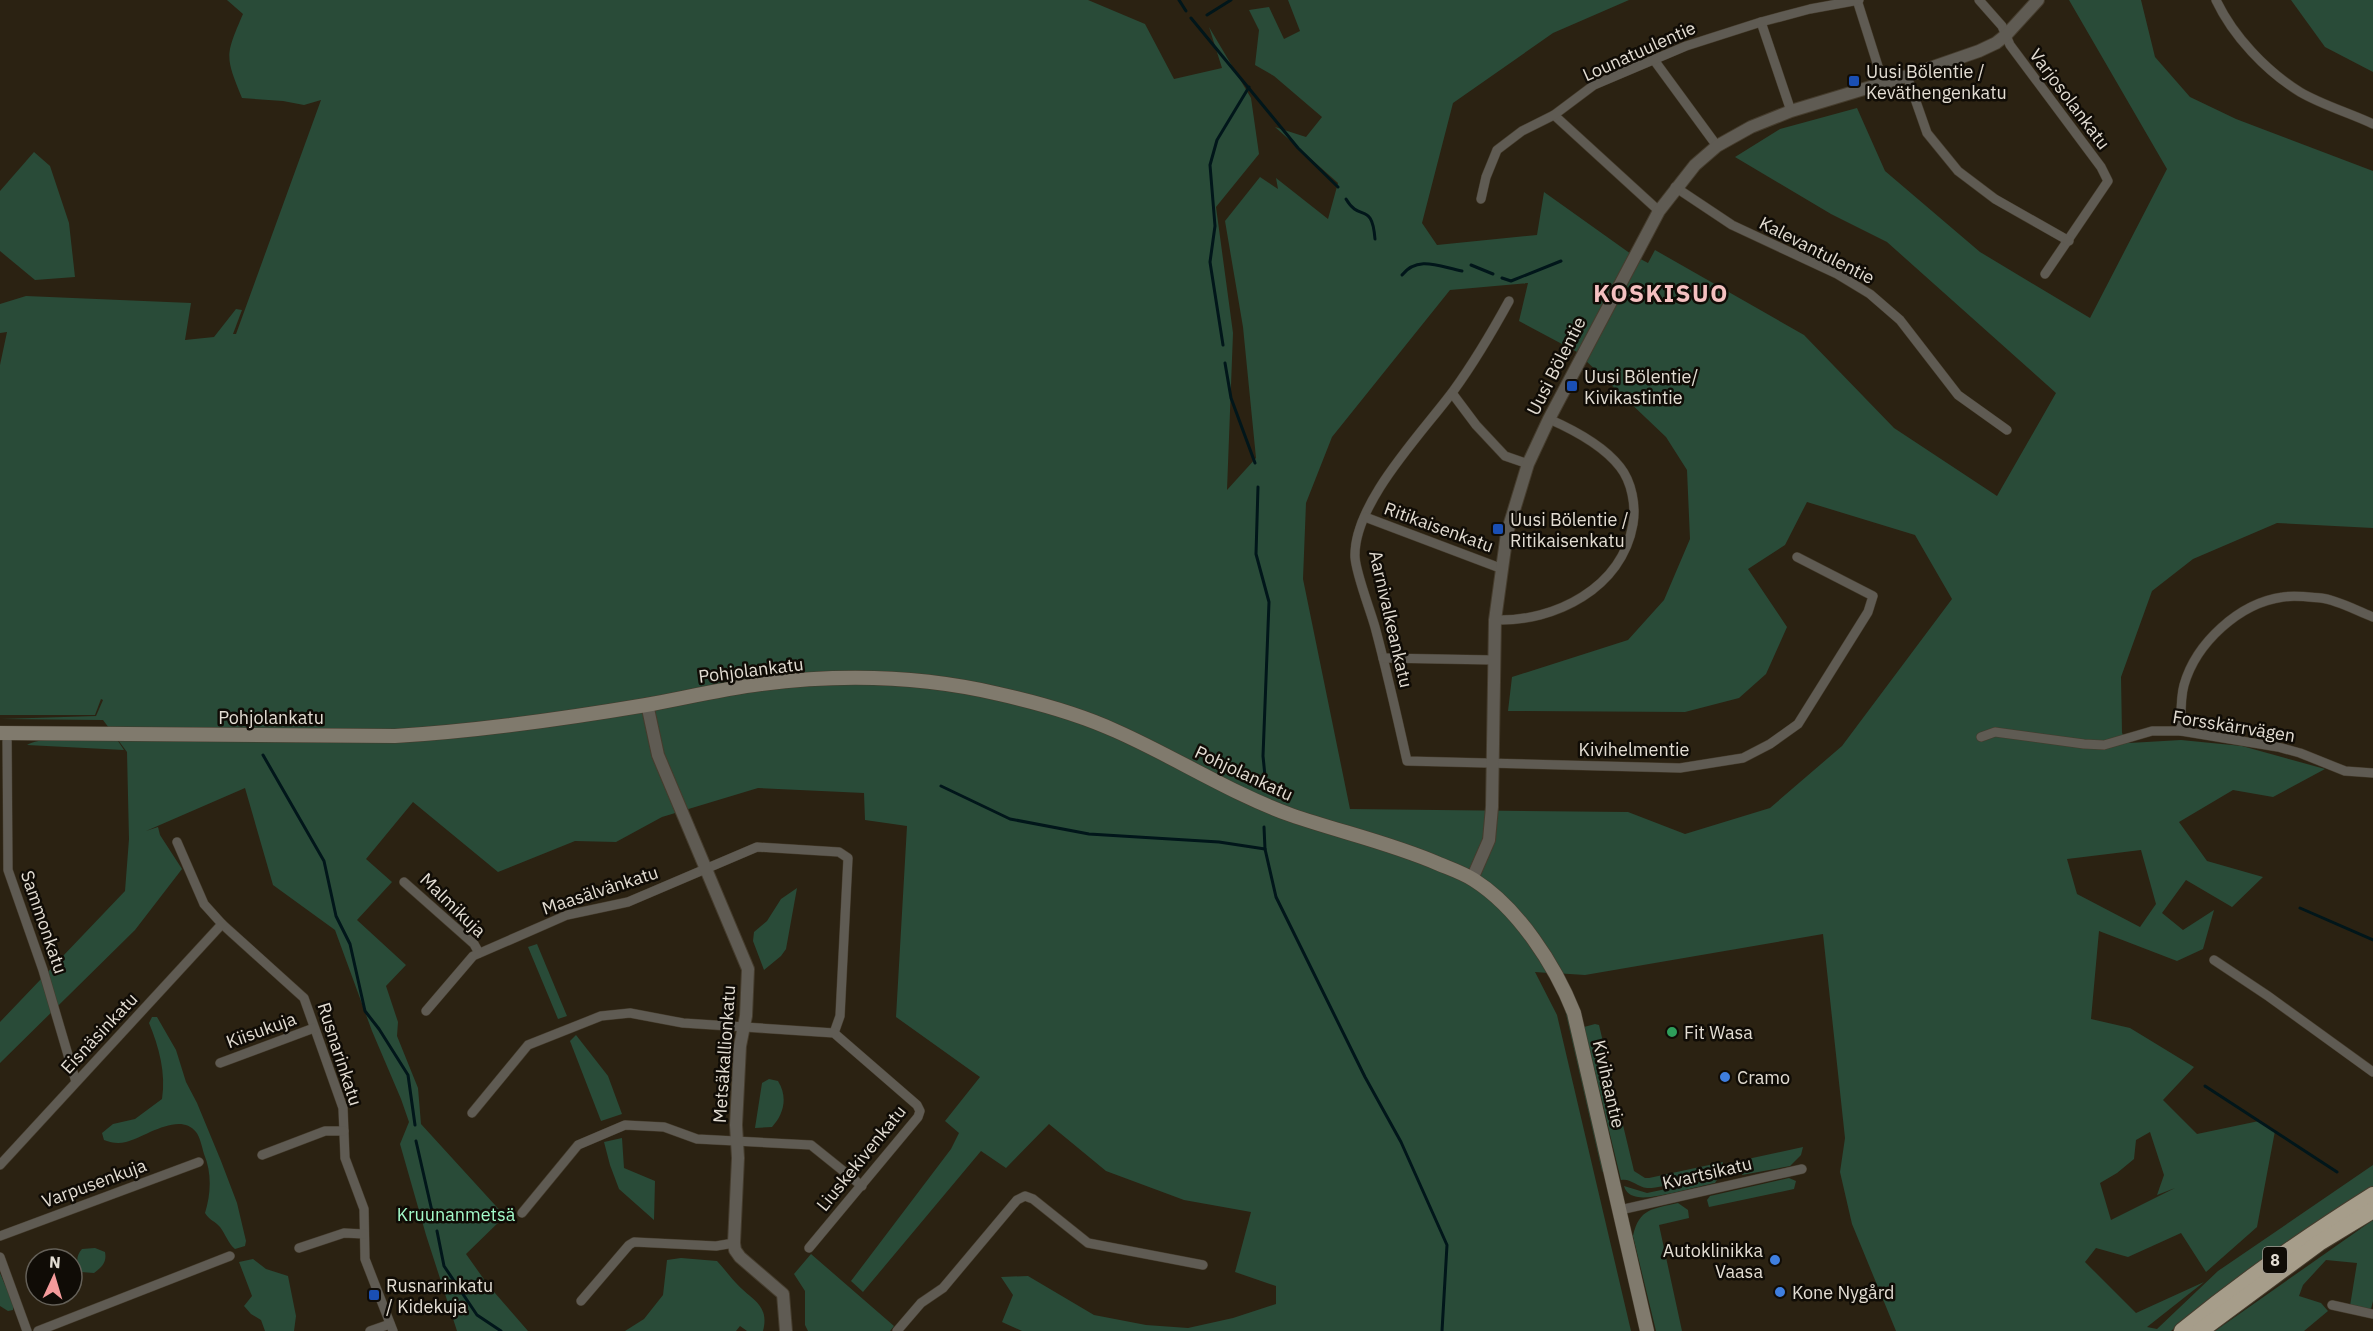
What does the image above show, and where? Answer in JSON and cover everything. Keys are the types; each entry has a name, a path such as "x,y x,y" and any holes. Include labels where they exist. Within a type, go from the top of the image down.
{"highway":[{"name":"8","path":"2182,1331 2220,1300 2311,1234 2373,1195"},
{"name":"8","path":"2200,1331 2319,1243 2373,1209"}],"main road":[{"name":"Pohjolankatu","path":"3,733 395,736 474,731 762,684 846,678 915,681 997,693 1068,713 1116,731 1289,814 1421,856 1472,879"},
{"name":"Kivihaantie","path":"1472,879 1491,892 1545,955 1563,985 1574,1013 1647,1331"}],"street":[{"path":"1858,0 1883,82"},
{"name":"Lounatuulentie","path":"1481,199 1485,177 1497,150 1522,131 1554,115 1594,85 1686,46 1761,22 1810,9 1858,0"},
{"path":"1979,0 2002,26 2006,36"},
{"name":"Uusi Bölentie","path":"1472,879 1489,840 1492,807 1495,620 1500,568 1507,533 1528,464 1549,418 1659,211 1695,165 1717,146 1750,127 1791,111 1907,76 1979,51 2006,36 2038,0"},
{"path":"2216,0 2226,20 2271,68 2301,92 2373,124"},
{"path":"1761,22 1791,111"},
{"name":"Varjosolankatu","path":"2006,36 2010,45 2101,167 2108,181 2069,241"},
{"path":"1654,60 1717,146"},
{"path":"1907,76 1928,133 1958,171 1995,198 2069,241 2045,274"},
{"path":"1554,115 1659,211"},
{"name":"Kalevantulentie","path":"1676,187 1732,225 1837,274 1870,294 1900,320 1958,395 2007,430"},
{"name":"Aarnivalkeankatu","path":"1492,764 1407,761 1383,658 1355,558 1358,535 1373,500 1409,446 1452,393 1482,351 1509,300"},
{"path":"1452,393 1476,425 1505,456 1528,464"},
{"path":"1495,620 1530,617 1558,609 1585,596 1612,572 1623,558 1631,537 1635,516 1633,493 1622,469 1601,448 1549,418"},
{"name":"Ritikaisenkatu","path":"1365,517 1500,568"},
{"name":"Kivihelmentie","path":"1492,764 1680,768 1743,758 1770,744 1798,724 1868,612 1873,596 1797,557"},
{"path":"2181,731 2183,687 2192,665 2208,640 2257,605 2284,597 2323,598 2373,617"},
{"path":"1383,658 1494,660"},
{"name":"Metsäkallionkatu","path":"647,704 658,756 748,969 736,1125 738,1158 734,1243"},
{"name":"Forsskärrvägen","path":"1981,737 1995,732 2084,744 2104,744 2152,732 2181,731 2278,747 2345,771 2373,773"},
{"name":"Sammonkatu","path":"3,733 8,870 43,970 76,1083"},
{"name":"Rusnarinkatu","path":"177,842 204,904 222,924 304,998 343,1108 345,1158 364,1209 365,1259 392,1327"},
{"name":"Maasälvänkatu","path":"426,1011 473,956 567,915 628,902 757,847 839,852 848,858 840,1016 834,1033"},
{"name":"Malmikuja","path":"404,882 474,944 479,954"},
{"name":"Eisnäsinkatu","path":"0,1165 222,924"},
{"path":"2214,960 2373,1072"},
{"path":"472,1113 528,1045 601,1016 630,1014 683,1023 834,1033"},
{"name":"Kiisukuja","path":"220,1063 314,1028"},
{"name":"Liuskekivenkatu","path":"809,1248 918,1117 920,1111 917,1105 834,1033"},
{"path":"522,1213 578,1146 625,1125 664,1127 697,1139 811,1145 862,1186"},
{"path":"262,1155 325,1131 344,1131"},
{"name":"Varpusenkuja","path":"0,1236 200,1162"},
{"name":"Kvartsikatu","path":"1620,1210 1802,1169"},
{"path":"897,1331 921,1303 943,1288 1017,1200 1025,1196 1033,1199 1088,1243 1203,1265"},
{"path":"299,1248 344,1233 364,1234"},
{"path":"581,1301 634,1242 716,1246 734,1243 735,1250 740,1257 783,1294 786,1331"},
{"path":"38,1331 230,1256"},
{"path":"0,1257 27,1331"},
{"path":"2332,1305 2373,1314"},
{"path":"370,1331 392,1327"}],"green space":[{"name":"Kruunanmetsä","path":"227,0 1088,0 1145,24 1174,79 1222,68 1209,27 1251,98 1259,154 1216,207 1233,333 1227,490 1256,458 1243,327 1225,221 1260,177 1278,189 1276,178 1328,219 1338,183 1275,127 1306,137 1322,117 1274,76 1255,65 1259,30 1249,10 1269,7 1284,39 1300,31 1288,0 1629,0 1553,33 1453,103 1422,223 1437,245 1537,235 1544,192 1631,254 1648,263 1655,250 1804,335 1894,428 1997,496 2056,393 1887,242 1831,214 1735,157 1780,129 1857,108 1885,171 1980,252 2090,318 2167,169 2069,0 2141,0 2155,57 2190,97 2236,119 2373,171 2373,528 2277,523 2193,559 2152,591 2121,677 2122,733 2129,743 2181,740 2242,746 2325,769 2273,797 2233,790 2179,822 2207,861 2263,877 2232,907 2186,880 2162,913 2183,930 2214,910 2203,949 2177,961 2099,931 2091,1019 2130,1028 2194,1067 2163,1100 2197,1134 2259,1121 2275,1131 2257,1227 2206,1272 2181,1233 2128,1257 2096,1248 2085,1262 2136,1313 2204,1282 2147,1327 2157,1329 2218,1271 2373,1165 2373,1188 2197,1309 2171,1331 1896,1331 1852,1224 1840,1172 1845,1138 1823,934 1585,975 1554,973 1562,991 1605,1174 1602,1171 1559,991 1549,973 1535,972 1557,1015 1631,1331 1022,1331 1002,1322 1013,1295 1001,1277 1028,1276 1094,1315 1146,1325 1188,1328 1233,1318 1276,1304 1276,1286 1235,1272 1251,1212 1184,1200 1106,1171 1049,1124 1006,1168 981,1151 863,1292 851,1281 951,1149 959,1133 945,1121 980,1077 896,1017 907,826 865,820 864,793 758,788 662,817 616,842 575,841 498,872 413,802 366,859 392,882 357,920 406,965 386,986 398,1022 397,1036 418,1088 421,1124 505,1216 466,1254 488,1285 528,1331 457,1331 400,1144 409,1122 401,1099 372,1031 335,930 273,885 245,788 146,831 158,827 160,835 182,869 135,930 0,1063 0,1022 125,891 129,839 127,752 103,720 0,719 96,716 103,700 101,699 95,715 0,715 0,365 7,332 0,333 0,304 26,296 191,303 185,340 214,337 236,309 242,310 233,334 236,334 321,100 304,105 242,98 232,73 229,56 243,14","holes":["1528,283 1519,321 1577,352 1666,437 1687,470 1690,539 1664,600 1628,640 1512,677 1508,711 1685,712 1739,698 1766,674 1787,627 1748,569 1785,545 1807,502 1915,535 1952,599 1842,746 1770,808 1685,834 1628,812 1350,809 1303,579 1306,503 1332,437 1450,290","2141,850 2156,904 2140,927 2077,894 2067,859","2150,1132 2164,1175 2157,1195 2175,1188 2111,1220 2100,1183 2134,1159 2136,1140"]},
{"path":"2291,0 2373,0 2373,72 2325,47"},
{"path":"34,152 50,166 69,223 75,277 35,280 0,251 0,191"},
{"path":"116,738 124,750 27,745 55,739"},
{"path":"797,888 786,949 764,970 753,941 754,932 767,921 781,899"},
{"path":"537,944 567,1016 558,1019 528,947"},
{"path":"152,1017 157,1017 176,1050 186,1082 197,1103 237,1203 246,1241 245,1246 235,1249 220,1227 205,1213 209,1191 208,1169 199,1137 189,1126 171,1125 123,1143 104,1140 102,1133 113,1124 135,1119 162,1099 162,1070 159,1051 149,1023"},
{"path":"1599,1025 1634,1171 1649,1178 1723,1162 1721,1172 1654,1188 1621,1180 1584,1027"},
{"path":"576,1035 608,1076 622,1114 601,1121 570,1041"},
{"path":"769,1079 778,1081 781,1087 784,1099 782,1111 772,1127 755,1128 762,1083"},
{"path":"622,1138 624,1168 655,1181 654,1220 619,1189 604,1142"},
{"path":"1803,1147 1801,1155 1790,1166 1742,1175 1743,1160"},
{"path":"1718,1178 1715,1183 1645,1197 1631,1195 1624,1186 1647,1193"},
{"path":"1789,1178 1796,1181 1794,1189 1709,1207 1707,1200 1710,1196"},
{"path":"1678,1203 1688,1210 1689,1218 1659,1225 1682,1331 1656,1331 1633,1236 1639,1220 1648,1211"},
{"path":"2373,1220 2373,1301 2371,1309 2350,1306 2357,1263 2326,1260 2303,1285 2299,1296 2321,1303 2328,1311 2304,1331 2215,1331"},
{"path":"95,1248 105,1252 103,1264 94,1273 84,1272 84,1249"},
{"path":"811,1254 894,1326 890,1331 808,1331 805,1325 805,1291 794,1274"},
{"path":"681,1258 717,1261 733,1280 758,1303 764,1314 763,1331 747,1331 740,1326 736,1331 625,1331 644,1319 663,1295 667,1260"},
{"path":"253,1259 266,1269 288,1276 296,1316 294,1331 265,1331 261,1320 244,1306 252,1296 239,1262"},
{"path":"0,1273 13,1303 13,1310 8,1311 0,1306"}],"waterway":[{"path":"1179,0 1186,11"},
{"path":"1207,15 1231,0"},
{"path":"1191,18 1298,148 1338,187"},
{"path":"1223,345 1210,262 1215,226 1210,165 1217,140 1249,87"},
{"path":"1346,199 1351,206 1371,220 1375,239"},
{"path":"1502,278 1511,281 1561,261"},
{"path":"1402,275 1415,265 1422,264 1462,271"},
{"path":"1471,265 1493,274"},
{"path":"1225,363 1231,398 1255,463"},
{"path":"1258,487 1256,554 1269,602 1263,756 1266,786"},
{"path":"263,755 324,861 336,916 350,944 365,1011 408,1075 415,1125"},
{"path":"941,786 1010,819 1089,834 1219,842 1265,849"},
{"path":"1264,827 1265,849 1276,897 1365,1077 1401,1142 1447,1245 1442,1331"},
{"path":"2300,908 2373,940"},
{"path":"2205,1086 2337,1172"},
{"path":"416,1141 434,1220"},
{"path":"437,1231 444,1266 477,1315 501,1331"}],"place":[{"name":"Uusi Bölentie / Keväthengenkatu","path":"1854,81"},
{"name":"Uusi Bölentie/ Kivikastintie","path":"1572,386"},
{"name":"Uusi Bölentie / Ritikaisenkatu","path":"1498,529"},
{"name":"Fit Wasa","path":"1672,1032"},
{"name":"Cramo","path":"1725,1077"},
{"name":"Autoklinikka Vaasa","path":"1775,1260"},
{"name":"Kone Nygård","path":"1780,1292"},
{"name":"Rusnarinkatu / Kidekuja","path":"374,1295"}],"district":[{"name":"KOSKISUO","path":"1661,293"}]}
